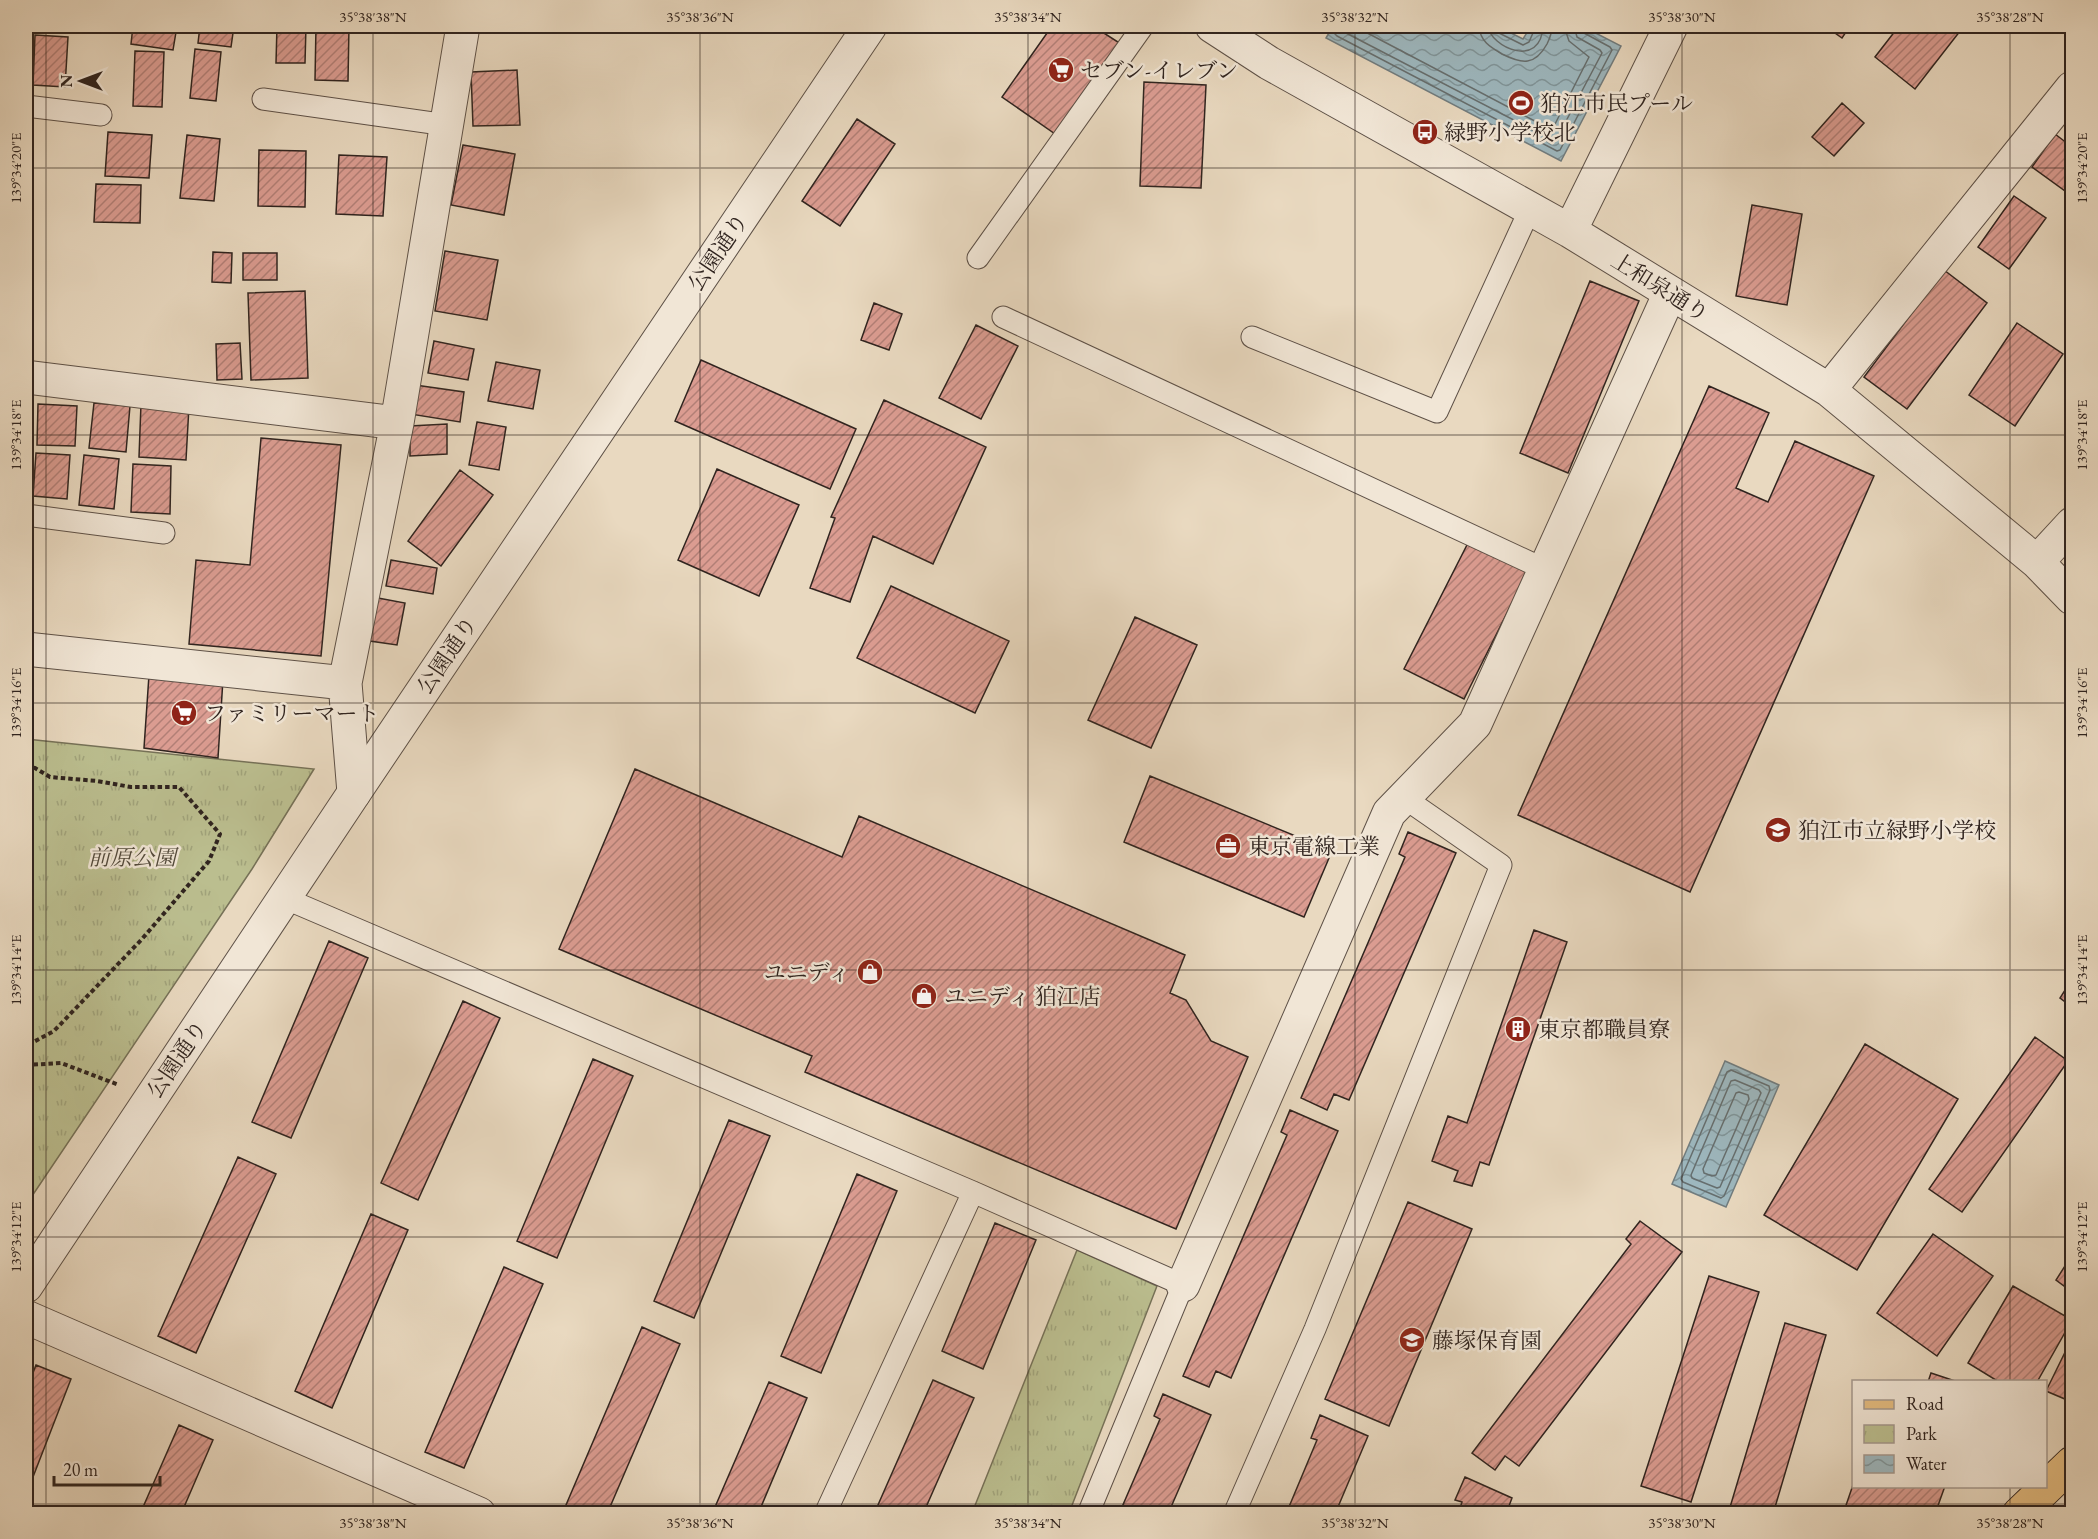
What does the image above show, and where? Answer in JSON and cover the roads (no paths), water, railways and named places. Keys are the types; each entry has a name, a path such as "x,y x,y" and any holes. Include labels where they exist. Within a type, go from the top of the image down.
{"main road":[{"path":"2047,1488 2073,1463"},
{"path":"2019,1514 2047,1488"}],"street":[{"path":"354,793 345,683 397,423 463,26"},
{"name":"公園通り","path":"26,1286 354,793 870,26"},
{"name":"上和泉通り","path":"1212,26 1269,63 1570,231 1829,390 2037,562 2073,598"},
{"path":"1570,231 1671,26"},
{"path":"1829,390 2073,88"},
{"path":"1183,1285 1389,813 1475,724 1670,293"},
{"path":"26,377 397,423"},
{"path":"2037,562 2073,524"},
{"path":"26,650 345,683"},
{"path":"26,1317 414,1500 479,1514"}],"lane":[{"path":"978,258 1143,26"},
{"path":"263,99 447,125"},
{"path":"26,106 101,116"},
{"path":"1252,337 1437,412 1530,209"},
{"path":"1004,317 1544,569"},
{"path":"26,515 164,533"},
{"path":"1234,1514 1315,1329 1501,865 1403,797"},
{"path":"284,898 973,1192 1183,1285 1088,1514"},
{"path":"825,1514 973,1192"}],"water":[{"name":"狛江市民プール","path":"1333,26 1497,26 1523,39 1531,26 1582,26 1621,46 1561,161 1326,38"},
{"path":"1725,1061 1779,1085 1726,1207 1672,1184"}],"place":[{"name":"セブン-イレブン","path":"1061,70"},
{"name":"狛江市民プール","path":"1521,103"},
{"name":"緑野小学校北","path":"1425,132"},
{"name":"ファミリーマート","path":"184,713"},
{"name":"狛江市立緑野小学校","path":"1778,830"},
{"name":"東京電線工業","path":"1228,846"},
{"name":"ユニディ","path":"870,972"},
{"name":"ユニディ 狛江店","path":"924,996"},
{"name":"東京都職員寮","path":"1518,1029"},
{"name":"藤塚保育園","path":"1412,1340"}],"park label":[{"name":"前原公園","path":"132,857"}]}
